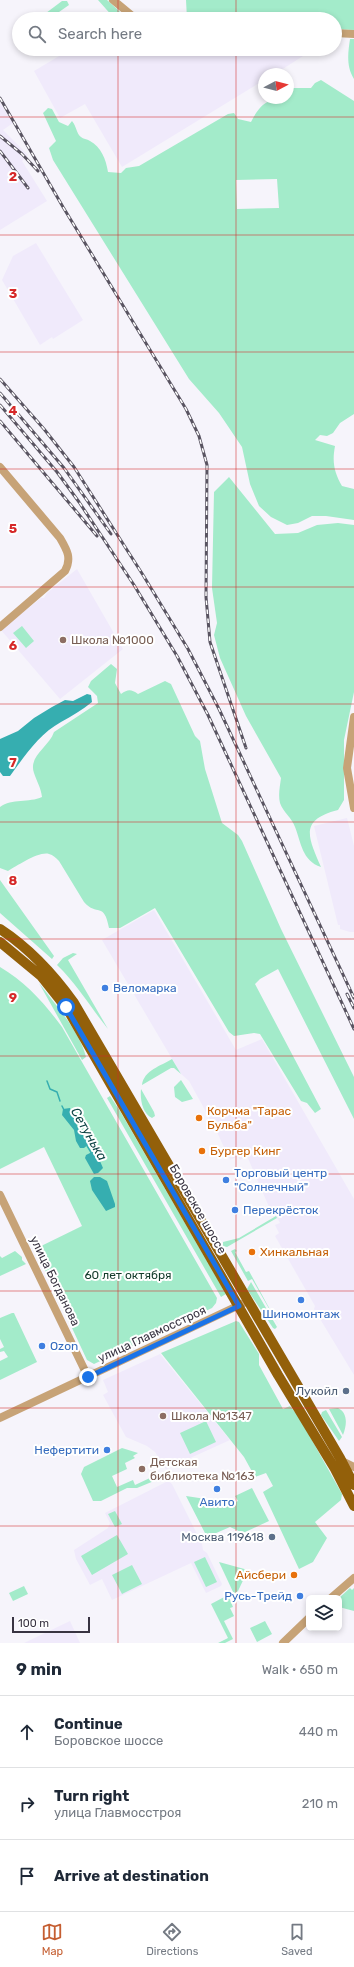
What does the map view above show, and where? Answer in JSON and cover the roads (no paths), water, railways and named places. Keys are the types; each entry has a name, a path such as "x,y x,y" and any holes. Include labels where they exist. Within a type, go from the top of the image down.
{"main road":[{"name":"Боровское шоссе","path":"0,928 24,947 42,965 73,1002 248,1301 338,1465 354,1506"},
{"name":"Боровское шоссе","path":"0,942 41,976 66,1007 239,1306 338,1465 353,1481"}],"street":[{"path":"112,0 127,12"},
{"path":"342,33 354,34"},
{"path":"0,467 60,538 66,549 69,564 65,571 0,627"},
{"path":"354,717 348,747 347,768 354,808"},
{"name":"улица Богданова","path":"0,1195 88,1377"},
{"name":"улица Главмосстроя","path":"0,1418 248,1301"},
{"path":"338,1465 354,1468"},
{"path":"334,1595 354,1578"},
{"path":"283,1643 306,1621"}],"water":[{"path":"87,694 91,695 92,702 53,727 32,746 10,776 3,776 0,772 0,739 18,731 34,718 65,700 73,701"},
{"path":"70,1108 78,1128 89,1144 84,1148 80,1148 76,1141 74,1130 62,1115 63,1109"},
{"path":"96,1152 103,1168 98,1173 94,1174 85,1158 86,1155"},
{"path":"94,1177 100,1177 107,1181 115,1207 106,1211 92,1190 90,1181"}],"waterway":[{"name":"Сетунька","path":"47,1081 50,1089 57,1092 60,1101"},
{"name":"Сетунька","path":"62,1106 64,1110"},
{"name":"Сетунька","path":"86,1144 92,1154"}],"railway":[{"path":"0,98 63,207 186,409 199,436 207,465 206,597 210,642 246,748"},
{"path":"0,136 22,154 38,171"},
{"path":"0,151 28,188"},
{"path":"0,379 44,429 74,467 188,649 219,709 354,998"},
{"path":"0,393 64,468 111,534"},
{"path":"0,405 57,472 79,502 134,585 177,656 208,715 354,1029"},
{"path":"0,421 97,536"},
{"path":"347,994 354,1008"}],"place":[{"name":"Школа №1000","path":"63,640"},
{"name":"Веломарка","path":"105,988"},
{"name":"Корчма \"Тарас Бульба\"","path":"199,1118"},
{"name":"Бургер Кинг","path":"202,1151"},
{"name":"Торговый центр \"Солнечный\"","path":"226,1180"},
{"name":"Перекрёсток","path":"235,1210"},
{"name":"Хинкальная","path":"252,1252"},
{"name":"Шиномонтаж","path":"301,1300"},
{"name":"Ozon","path":"42,1346"},
{"name":"Лукойл","path":"346,1391"},
{"name":"Школа №1347","path":"163,1416"},
{"name":"Нефертити","path":"107,1450"},
{"name":"Детская библиотека №163","path":"142,1469"},
{"name":"Авито","path":"217,1489"},
{"name":"Москва 119618","path":"272,1537"},
{"name":"Айсбери","path":"294,1575"},
{"name":"Русь-Трейд","path":"300,1596"}],"park label":[{"name":"60 лет октября","path":"128,1275"}]}
